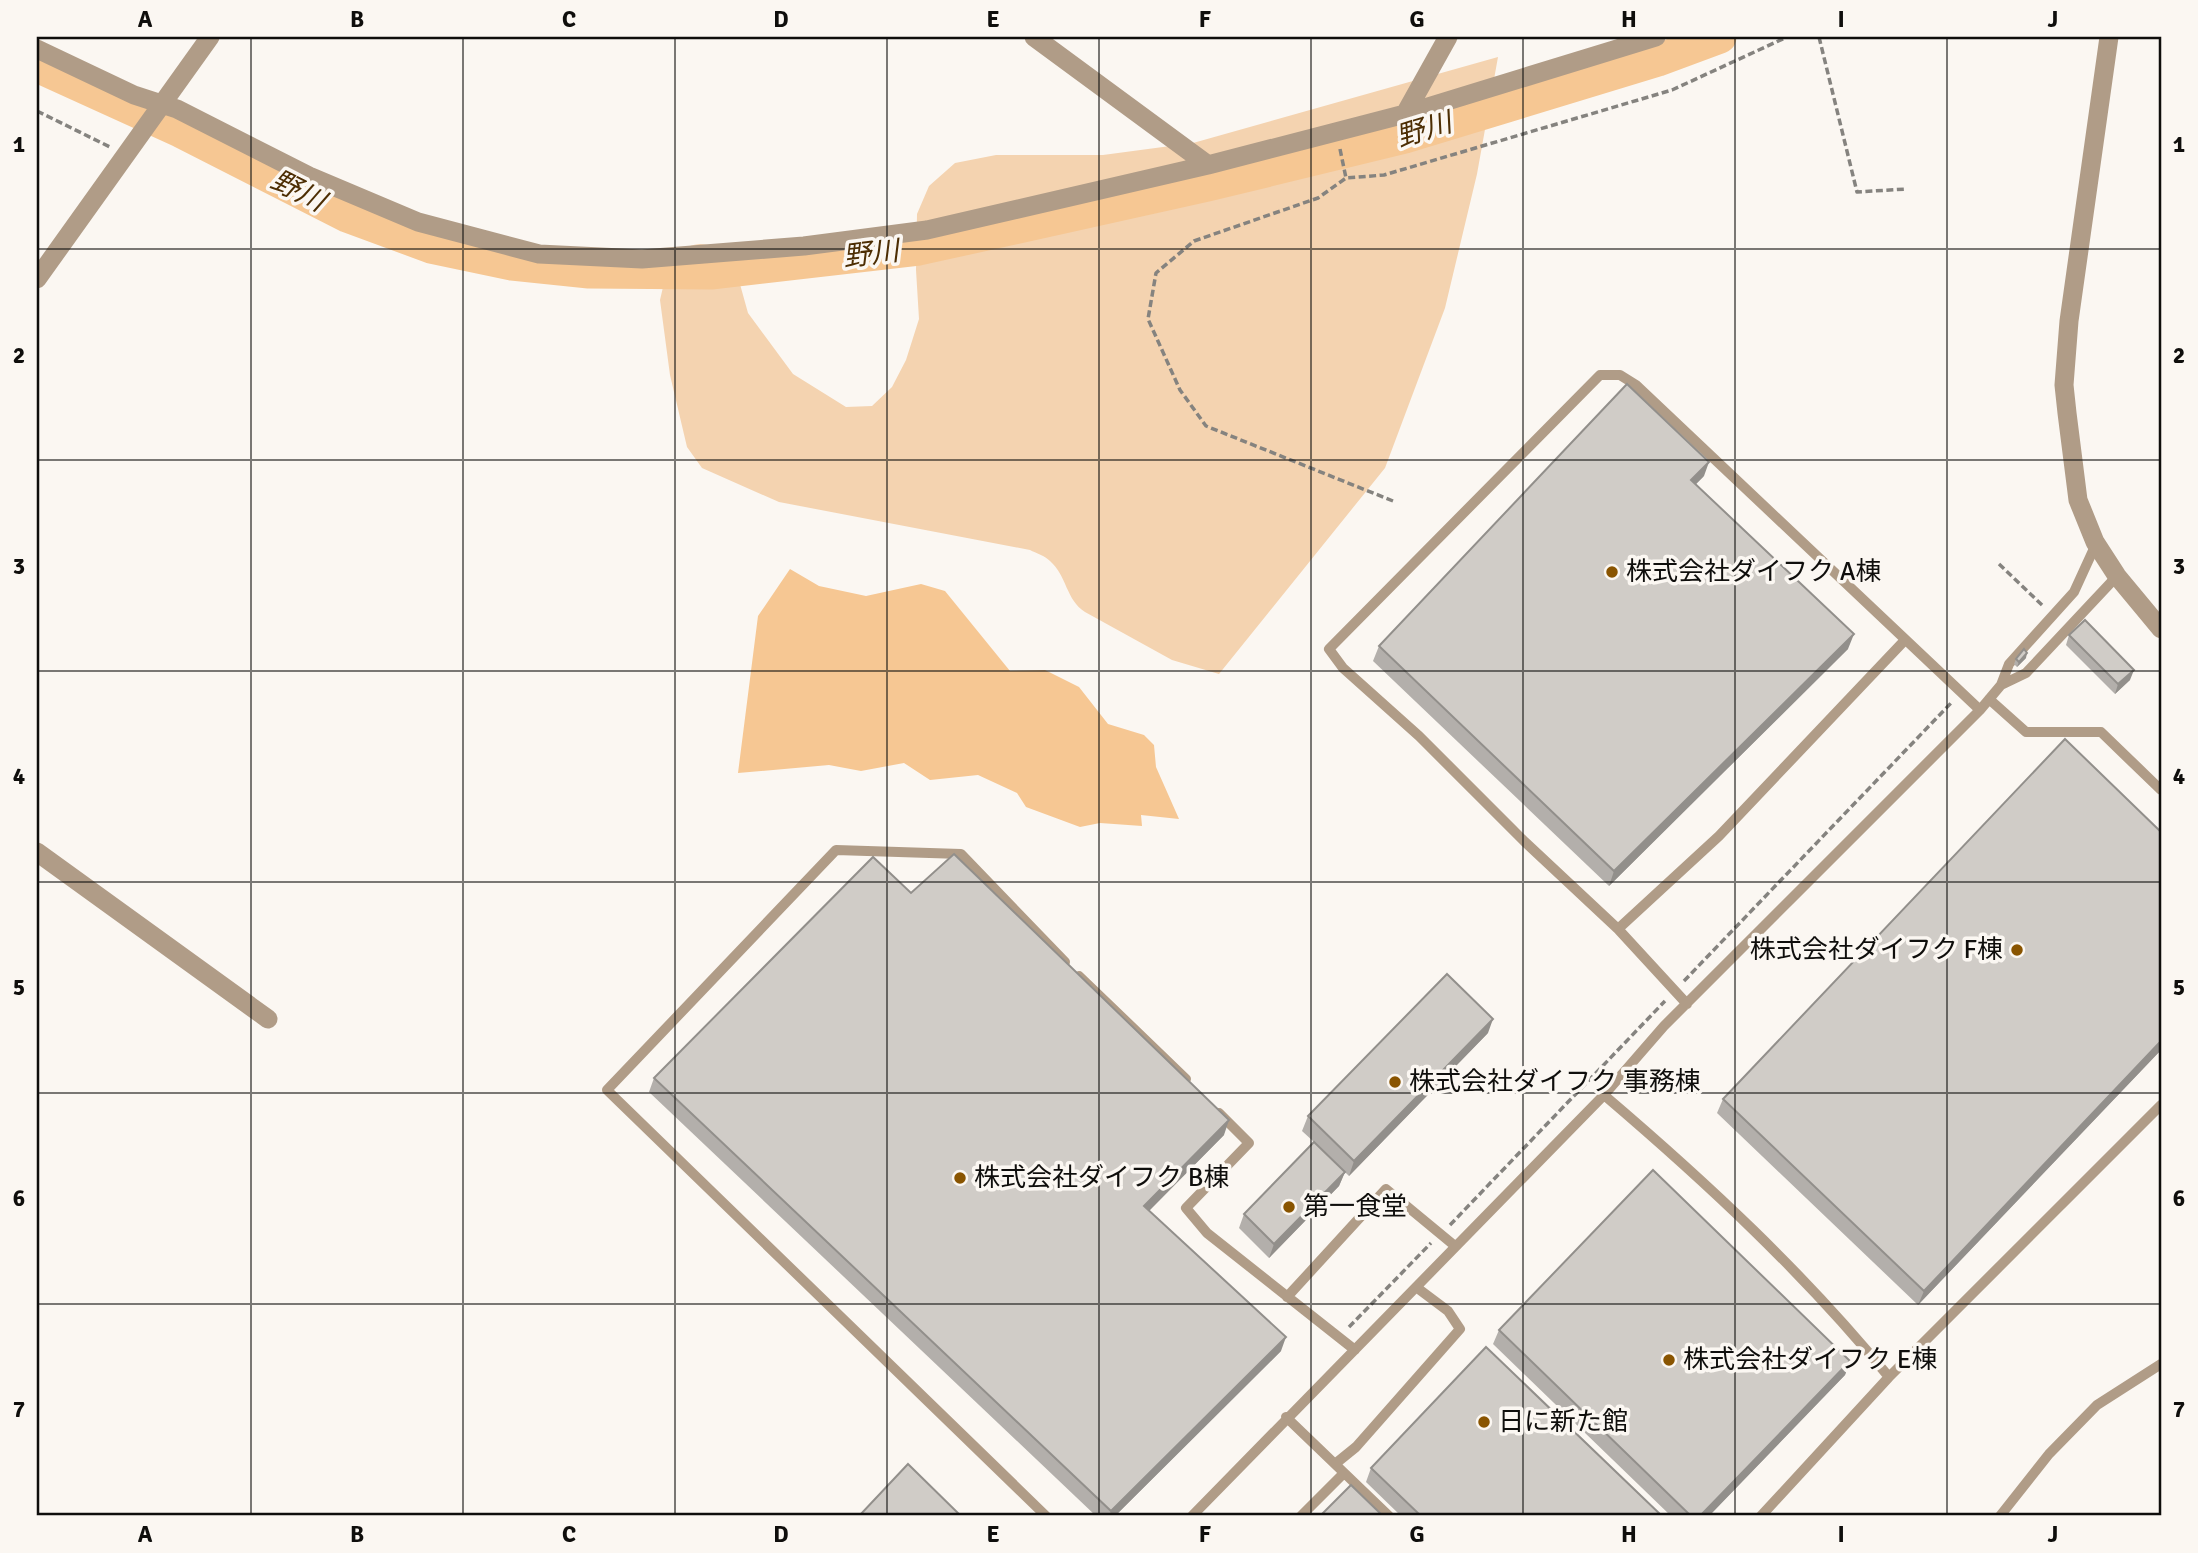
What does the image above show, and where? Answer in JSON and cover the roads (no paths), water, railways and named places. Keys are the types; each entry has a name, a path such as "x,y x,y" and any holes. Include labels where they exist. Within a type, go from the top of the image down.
{"street":[{"path":"37,279 210,37"},
{"path":"1034,37 1209,164"},
{"path":"1405,114 1448,37"},
{"path":"37,49 134,95 224,131 309,176 418,222 539,254 583,258 669,257 804,246 927,230 1209,164 1405,114 1657,37"},
{"path":"2109,37 2069,321 2064,385 2078,500 2096,544 2117,576 2161,629"},
{"path":"37,852 268,1019"}],"lane":[{"path":"1687,1004 1618,929 1525,842 1419,736 1343,668 1329,649 1600,374 1620,375 1636,385 1980,710"},
{"path":"1192,1516 1604,1095 1687,1004 1980,710 2001,685 2009,664 2074,592 2096,544"},
{"path":"2001,685 2026,673 2117,576"},
{"path":"1618,929 1718,836 1905,640"},
{"path":"1989,699 2026,732 2101,732 2161,790"},
{"path":"1046,1516 607,1090 836,850 961,855 1069,966 1145,1037 1198,1092"},
{"path":"1604,1095 1774,1250 1833,1308 1889,1377"},
{"path":"1207,1101 1249,1143 1186,1208 1207,1233 1354,1350"},
{"path":"1761,1516 1889,1377 2161,1105"},
{"path":"1287,1297 1386,1189 1455,1246"},
{"path":"1335,1464 1356,1447 1460,1329 1448,1311 1416,1287"},
{"path":"2000,1516 2049,1454 2097,1405 2161,1364"},
{"path":"1286,1417 1389,1516"},
{"path":"1301,1516 1344,1473"}],"waterway":[{"name":"野川","path":"37,66 180,131 347,216 431,247 512,264 589,272 711,273 919,249 1208,185 1405,137 1658,60 1720,37"}],"place":[{"name":"株式会社ダイフク A棟","path":"1612,572"},
{"name":"株式会社ダイフク F棟","path":"2017,950"},
{"name":"株式会社ダイフク 事務棟","path":"1395,1082"},
{"name":"株式会社ダイフク B棟","path":"960,1178"},
{"name":"第一食堂","path":"1289,1207"},
{"name":"株式会社ダイフク E棟","path":"1669,1360"},
{"name":"日に新た館","path":"1484,1422"}]}
